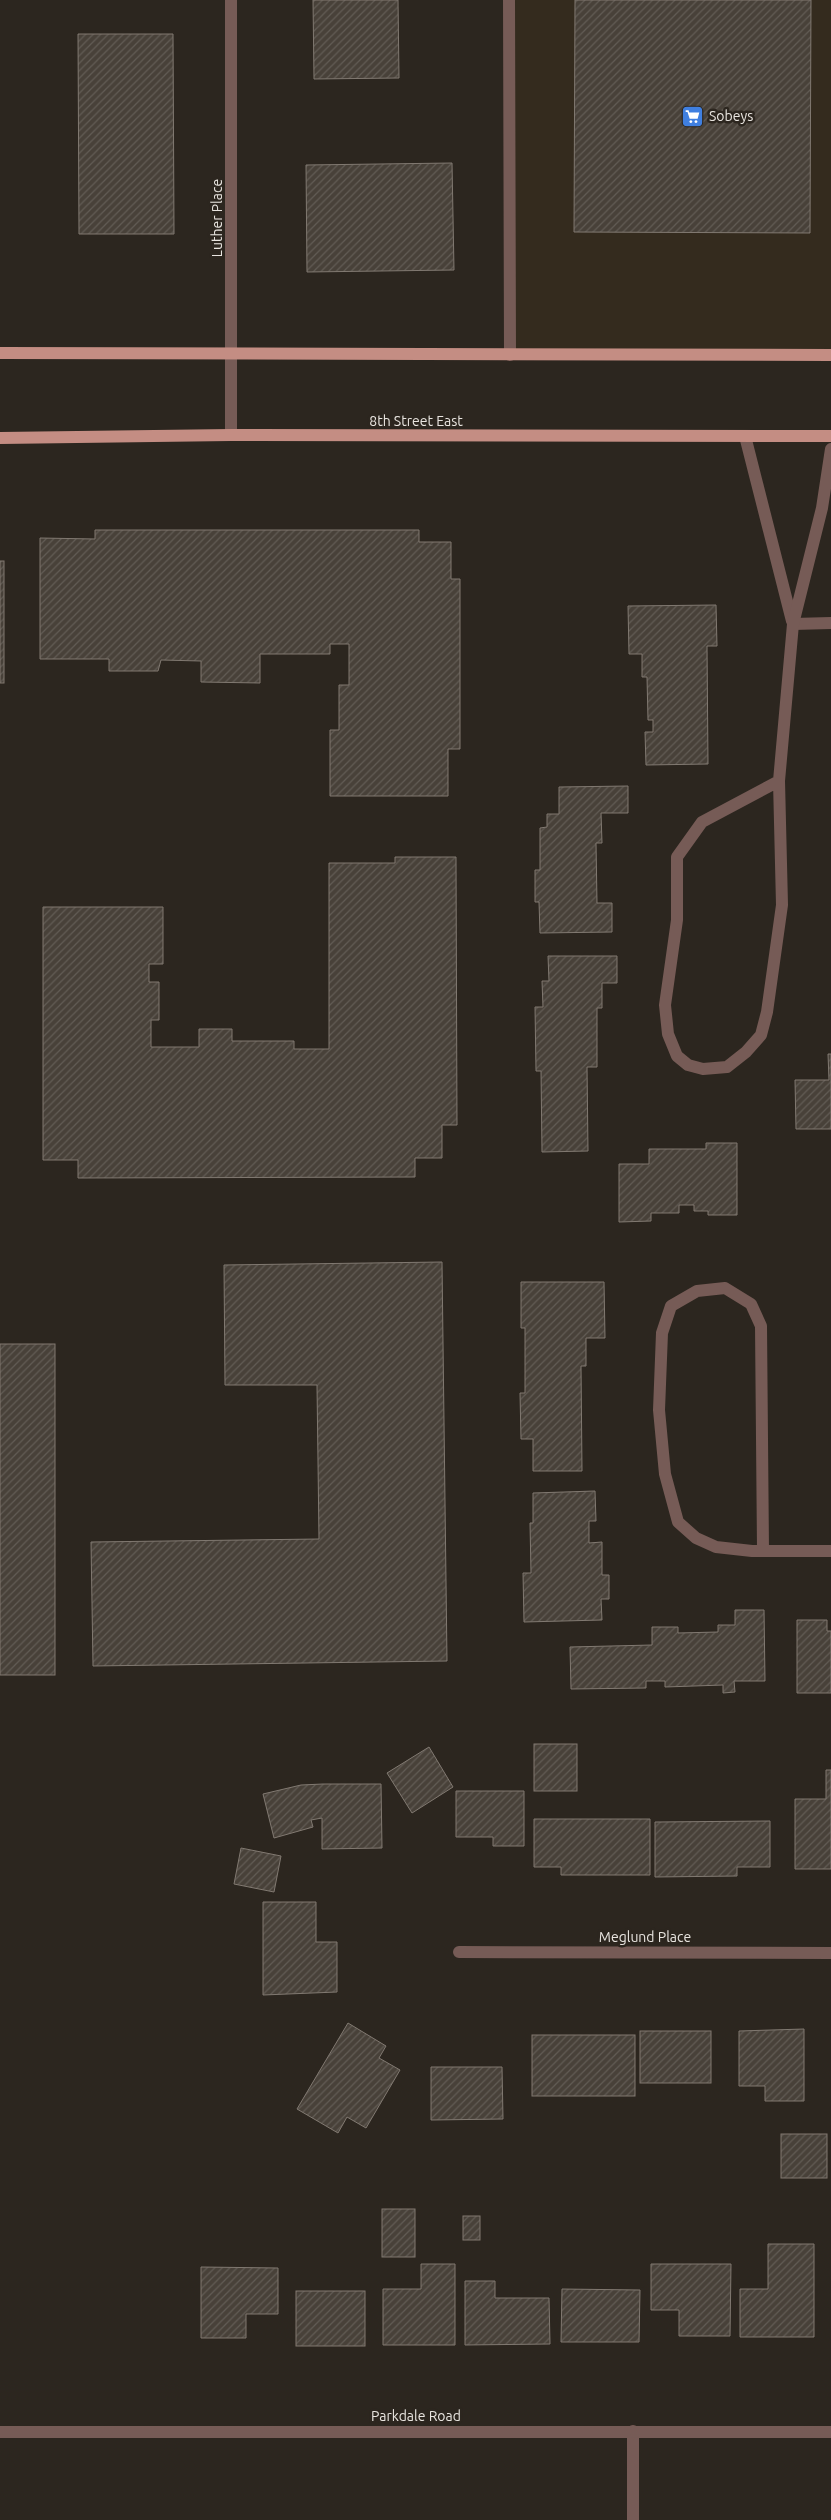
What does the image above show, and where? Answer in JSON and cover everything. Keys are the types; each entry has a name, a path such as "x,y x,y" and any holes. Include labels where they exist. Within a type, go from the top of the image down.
{"main road":[{"path":"0,353 232,352 510,355 831,355"},
{"name":"8th Street East","path":"0,438 231,435 831,436"}],"street":[{"name":"Luther Place","path":"231,0 231,435"},
{"path":"509,0 510,355"},
{"path":"745,436 793,624"},
{"path":"779,781 702,822 677,857 677,920 665,1005 668,1034 677,1056 688,1065 703,1069 727,1067 761,1035 782,904 779,781 793,624 822,508 831,449"},
{"path":"793,624 831,623"},
{"path":"763,1550 762,1326 751,1304 725,1288 696,1291 671,1306 662,1333 659,1410 665,1474 678,1522 696,1538 716,1547 752,1551 831,1551"},
{"name":"Meglund Place","path":"459,1952 831,1953"},
{"path":"634,2431 634,2520"},
{"name":"Parkdale Road","path":"0,2432 831,2432"}],"shaded area":[{"path":"509,0 831,0 831,355 510,355"}],"building":[{"path":"313,0 398,0 399,78 314,79"},
{"name":"Sobeys","path":"575,0 811,0 810,233 574,232"},
{"path":"78,34 173,34 174,234 79,234"},
{"path":"452,163 454,270 307,272 306,165"},
{"path":"95,530 419,530 419,542 451,542 451,579 460,579 460,749 448,749 448,796 330,796 330,730 339,730 339,685 349,685 349,644 330,644 330,654 260,654 260,683 201,682 201,661 161,660 158,671 109,671 109,659 40,659 40,538 95,539"},
{"path":"0,561 4,561 4,683 0,683"},
{"path":"716,605 717,646 707,646 708,764 646,765 645,732 653,732 653,720 648,720 647,677 642,677 642,654 629,654 628,606"},
{"path":"628,786 628,813 601,813 602,843 596,843 597,903 612,903 612,932 540,933 539,902 535,902 535,870 540,870 540,828 547,827 547,814 559,814 559,787"},
{"path":"395,857 456,857 457,1125 442,1125 442,1158 415,1158 415,1177 78,1178 78,1160 43,1160 43,907 163,907 163,964 149,964 149,982 159,982 159,1020 151,1020 151,1047 199,1047 199,1029 232,1029 232,1041 294,1041 294,1049 329,1049 329,863 395,863"},
{"path":"548,956 617,956 617,983 602,983 602,1008 597,1008 597,1067 587,1067 588,1151 542,1152 541,1071 536,1071 535,1007 543,1007 542,981 549,981"},
{"path":"828,1054 831,1054 831,1129 796,1129 795,1080 829,1080"},
{"path":"706,1143 737,1143 737,1215 708,1215 708,1211 694,1211 694,1205 679,1205 679,1213 651,1213 651,1221 619,1222 619,1164 649,1164 649,1149 706,1149"},
{"path":"442,1262 447,1661 93,1666 91,1542 319,1539 317,1385 225,1385 224,1265"},
{"path":"521,1282 604,1282 605,1338 586,1338 586,1366 581,1366 582,1471 533,1471 533,1439 521,1439 520,1393 525,1393 525,1328 521,1328"},
{"path":"0,1344 55,1344 55,1675 0,1675"},
{"path":"595,1491 596,1521 589,1521 589,1543 602,1542 602,1575 609,1575 609,1599 601,1599 602,1620 524,1622 523,1573 531,1573 530,1523 533,1523 533,1493"},
{"path":"735,1610 764,1610 765,1681 734,1681 735,1692 723,1693 723,1685 665,1687 665,1681 646,1681 646,1688 571,1689 570,1647 652,1645 652,1627 678,1627 678,1633 718,1632 718,1625 735,1625"},
{"path":"797,1620 827,1620 827,1631 831,1631 831,1693 797,1693"},
{"path":"534,1744 577,1744 577,1791 534,1791"},
{"path":"429,1747 453,1787 412,1813 387,1773"},
{"path":"826,1770 831,1770 831,1869 795,1869 795,1799 826,1799"},
{"path":"381,1784 382,1848 322,1849 322,1818 311,1820 313,1827 274,1838 263,1794 301,1785"},
{"path":"456,1791 524,1791 524,1846 493,1846 493,1837 456,1837"},
{"path":"534,1819 650,1819 650,1875 561,1875 561,1867 534,1867"},
{"path":"770,1821 770,1867 737,1867 737,1876 655,1877 655,1822"},
{"path":"241,1848 281,1856 274,1892 234,1884"},
{"path":"263,1902 316,1902 316,1942 337,1942 337,1992 263,1995"},
{"path":"348,2023 386,2046 379,2058 400,2070 366,2128 347,2117 338,2133 297,2109"},
{"path":"804,2029 804,2101 765,2101 765,2086 739,2086 739,2031"},
{"path":"640,2031 711,2031 711,2083 640,2083"},
{"path":"532,2035 635,2035 635,2096 532,2096"},
{"path":"431,2067 502,2067 503,2119 431,2120"},
{"path":"781,2134 827,2134 827,2178 781,2178"},
{"path":"382,2209 415,2209 415,2257 382,2257"},
{"path":"463,2216 480,2216 480,2240 463,2240"},
{"path":"768,2244 814,2244 814,2337 740,2337 740,2289 768,2289"},
{"path":"421,2264 455,2264 455,2345 383,2345 383,2289 421,2289"},
{"path":"651,2264 731,2264 730,2336 679,2336 679,2310 651,2310"},
{"path":"201,2267 278,2268 278,2314 246,2314 246,2338 201,2338"},
{"path":"465,2281 495,2281 495,2298 549,2298 550,2344 465,2345"},
{"path":"562,2289 640,2290 639,2342 561,2342"},
{"path":"296,2291 365,2291 365,2346 296,2346"}],"place":[{"name":"Sobeys","path":"693,116"}]}
